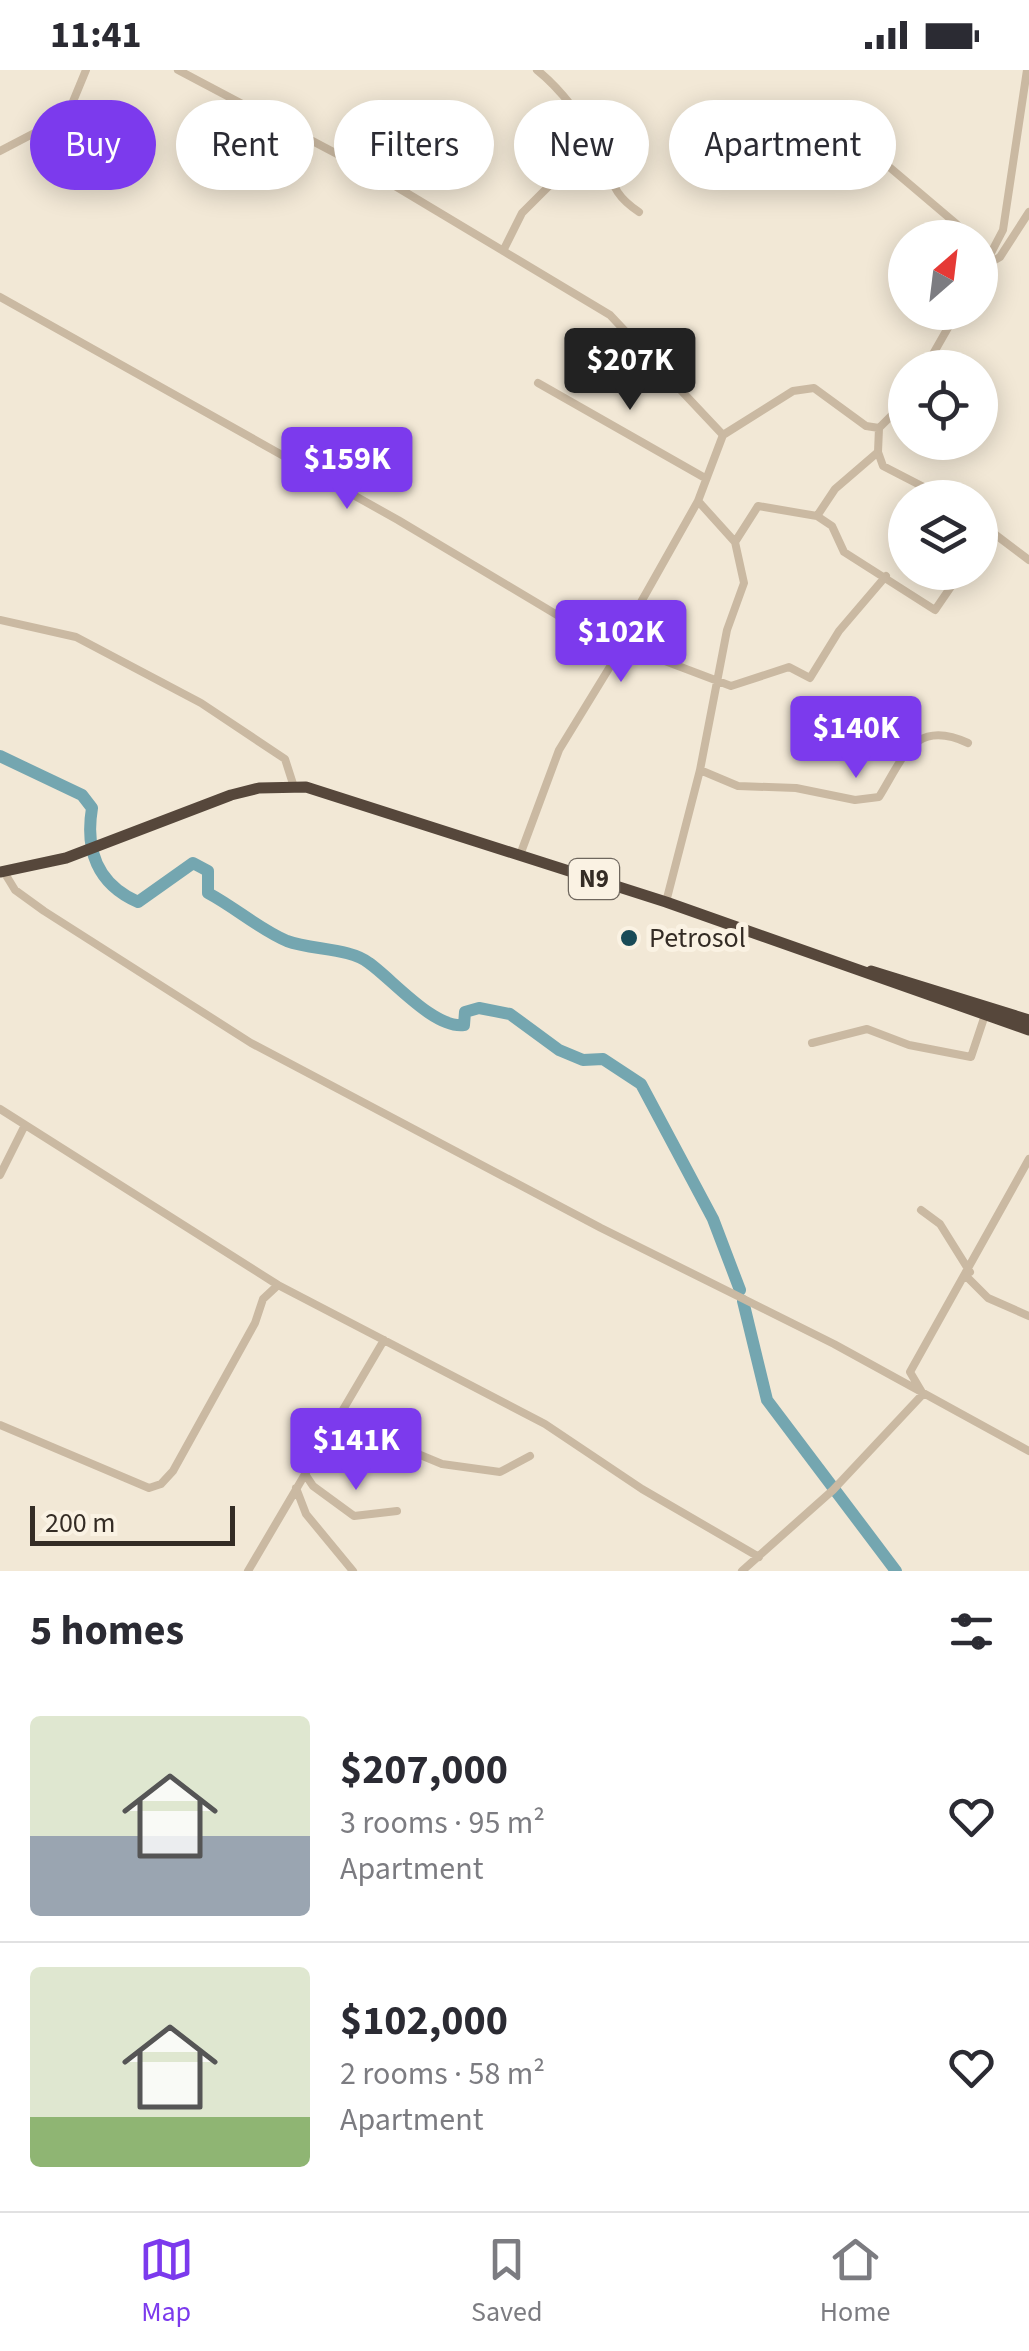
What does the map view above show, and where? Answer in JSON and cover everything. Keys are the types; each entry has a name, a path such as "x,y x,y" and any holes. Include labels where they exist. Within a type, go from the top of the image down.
{"highway":[{"name":"N9","path":"2,872 66,858 231,795 294,787 335,794 666,902 1029,1030"},
{"name":"N9","path":"852,968 894,974 1029,1020"}],"street":[{"path":"0,151 67,116 86,70"},
{"path":"178,70 375,174 610,315 723,435"},
{"path":"537,70 565,100"},
{"path":"998,240 1003,230 1028,70"},
{"path":"896,173 952,220"},
{"path":"503,250 522,213 546,190"},
{"path":"615,190 617,197 639,212"},
{"path":"998,258 1029,212"},
{"path":"0,298 333,483 619,652 657,658 715,684 731,686 789,667 810,678 840,631 886,576 844,552 832,526 817,516 758,506 736,542"},
{"path":"538,383 705,478"},
{"path":"520,855 559,750 619,652 636,611 698,501 723,435 793,392 814,388 866,426 880,428"},
{"path":"888,420 880,428 878,452 883,466 910,480"},
{"path":"817,516 835,489 878,452"},
{"path":"666,902 700,770 726,630 744,583 736,542 698,501"},
{"path":"998,537 1029,560"},
{"path":"906,590 935,610 949,590"},
{"path":"0,620 76,637 201,703 285,759 294,787"},
{"path":"700,770 738,786 796,788 855,800 878,797 912,744 924,734 937,733 968,743"},
{"path":"2,872 16,890 44,911 252,1043 1029,1451"},
{"path":"812,1043 867,1029 908,1045 970,1056 986,1016"},
{"path":"0,1109 278,1285 544,1424 642,1489 759,1556"},
{"path":"0,1176 25,1125"},
{"path":"923,1394 910,1372 936,1321 949,1310 1029,1159"},
{"path":"921,1210 940,1224 968,1274 988,1298 1029,1316"},
{"path":"0,1426 150,1488 161,1484 173,1471 256,1322 264,1300 278,1285"},
{"path":"248,1571 384,1340"},
{"path":"742,1571 836,1487 923,1394"},
{"path":"336,1420 442,1464 500,1472 530,1456"},
{"path":"305,1472 313,1486 354,1516 397,1511"},
{"path":"296,1488 306,1514 354,1571"}],"waterway":[{"path":"0,756 82,795 92,808 90,838 97,864 124,895 138,902 193,863 208,871 208,893 257,924 287,941 361,958 440,1019 464,1025 465,1012 479,1008 510,1014 559,1050 583,1060 603,1059 641,1084 713,1219 740,1290"},
{"path":"743,1301 767,1400 896,1571"}],"place":[{"name":"Petrosol","path":"629,938"}]}
